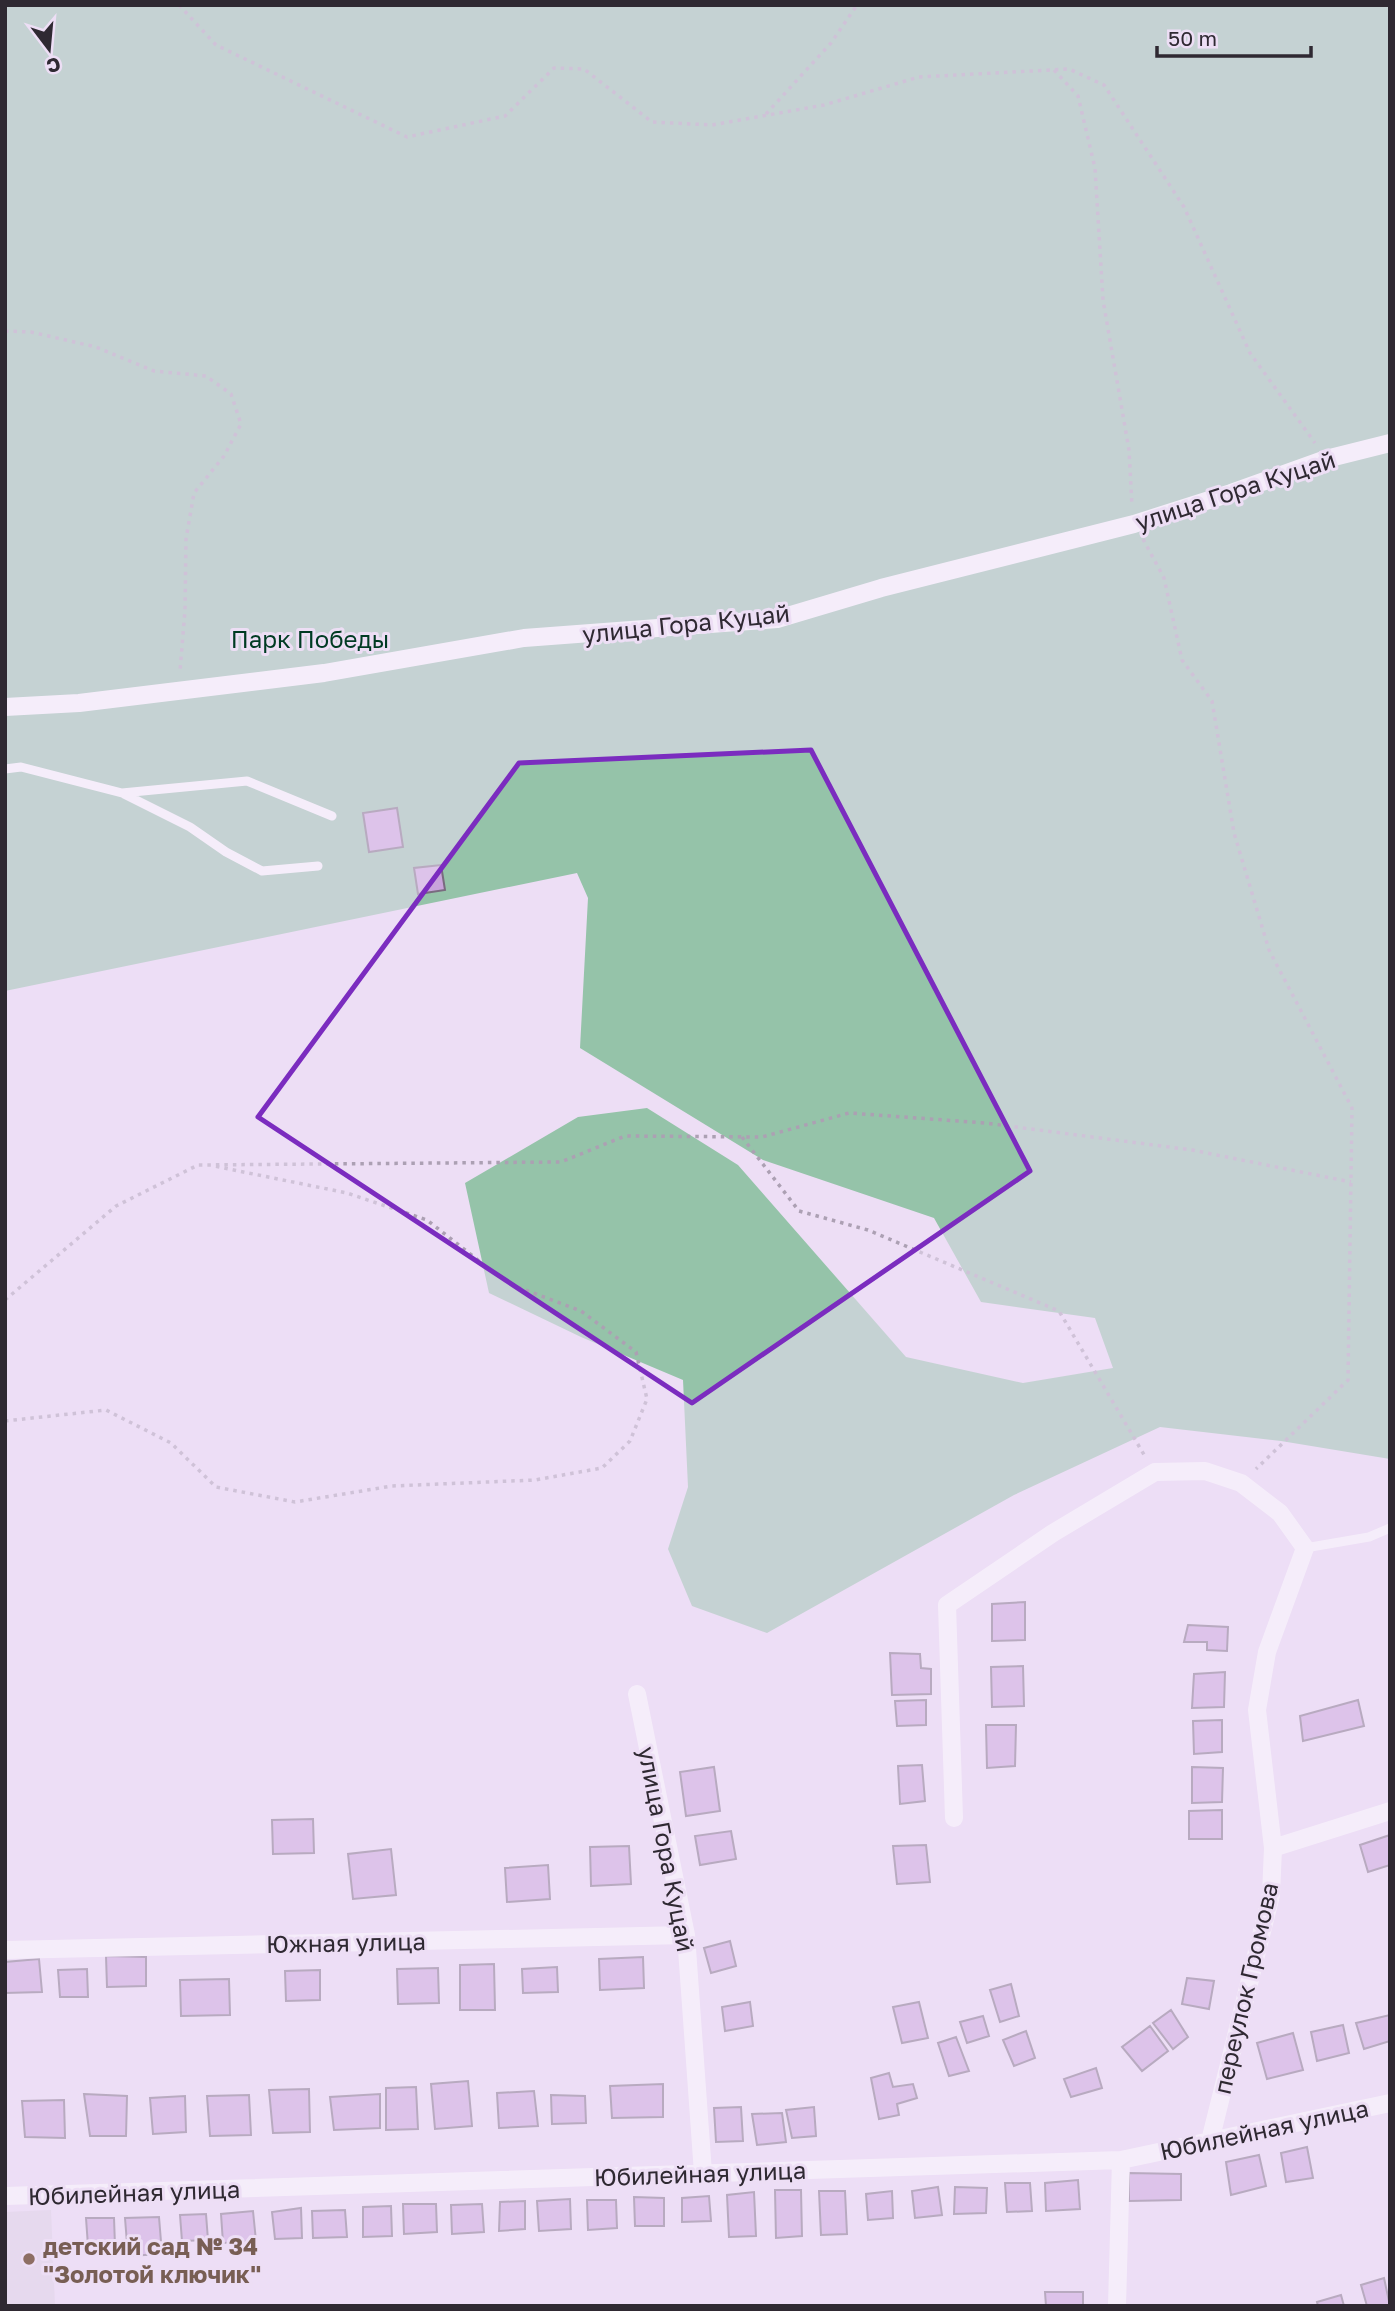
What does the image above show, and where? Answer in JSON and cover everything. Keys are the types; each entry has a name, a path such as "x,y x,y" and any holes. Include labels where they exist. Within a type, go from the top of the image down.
{"street":[{"name":"улица Гора Куцай","path":"5,707 79,702 324,673 524,638 777,619 881,587 1134,524 1231,493 1326,458 1390,443"},
{"path":"954,1818 947,1605 1054,1534 1155,1472 1205,1472 1241,1483 1280,1513 1305,1548"},
{"name":"переулок Громова","path":"1210,2141 1271,1895 1273,1848 1257,1710 1266,1652 1305,1548"},
{"name":"улица Гора Куцай","path":"637,1694 686,1934 703,2173"},
{"path":"1273,1848 1390,1811"},
{"name":"Южная улица","path":"5,1950 686,1934"},
{"name":"Юбилейная улица","path":"5,2196 1121,2160 1390,2103"},
{"path":"1117,2306 1121,2160"}],"lane":[{"path":"5,769 20,767 122,793 190,827 226,852 262,871 318,866"},
{"path":"122,793 247,781 332,816"},
{"path":"1305,1548 1369,1537 1390,1528"}],"path":[{"path":"179,5 216,45 407,137 505,116 554,68 584,69 652,121 712,125 824,105 919,78 1069,69 1104,85 1184,207 1250,353 1326,458"},
{"path":"764,115 831,43 856,5"},
{"path":"5,331 31,332 96,347 154,371 206,376 231,394 241,424 224,456 194,493 186,539 185,610 179,690"},
{"path":"1241,1483 1348,1380 1352,1108 1269,950"},
{"path":"5,1300 116,1206 198,1165 561,1162 625,1136 762,1137 849,1113 985,1123 1192,1150 1351,1182"},
{"path":"742,1137 799,1211 868,1230 1059,1311 1155,1472"},
{"path":"5,1421 106,1410 171,1443 216,1487 295,1502 392,1486 535,1480 602,1468 631,1441 647,1399 636,1352 581,1311 507,1283 427,1220 347,1193 205,1165"}],"highlighted area":[{"path":"811,750 1030,1171 692,1403 258,1117 519,763"}],"shaded area":[{"name":"детский сад № 34 \"Золотой ключик\"","path":"51,2210 55,2306 5,2306 5,2212"}],"green space":[{"name":"Парк Победы","path":"5,5 1390,5 1390,1459 1281,1441 1160,1427 1014,1495 767,1633 692,1606 668,1549 688,1487 683,1380 581,1337 489,1293 465,1183 578,1117 647,1108 738,1165 906,1357 1023,1383 1113,1368 1095,1318 981,1302 934,1218 763,1160 580,1048 588,898 577,873 5,991"}],"building":[{"path":"397,808 403,847 369,852 363,813"},
{"path":"441,865 445,890 418,894 414,868"},
{"path":"1025,1602 1025,1640 992,1641 992,1604"},
{"path":"1188,1625 1228,1627 1227,1651 1207,1650 1207,1642 1184,1642"},
{"path":"890,1653 920,1654 921,1668 931,1669 931,1694 892,1695"},
{"path":"1023,1666 1024,1706 992,1707 991,1667"},
{"path":"1225,1672 1224,1707 1192,1708 1194,1674"},
{"path":"926,1700 926,1725 897,1726 895,1701"},
{"path":"1358,1700 1364,1726 1303,1741 1300,1716"},
{"path":"1222,1720 1222,1752 1194,1754 1193,1721"},
{"path":"986,1725 1016,1725 1015,1766 987,1768"},
{"path":"922,1765 925,1801 900,1804 898,1766"},
{"path":"714,1767 720,1811 686,1816 680,1772"},
{"path":"1192,1767 1223,1768 1222,1802 1192,1803"},
{"path":"1222,1810 1222,1839 1189,1839 1189,1811"},
{"path":"313,1819 314,1853 273,1854 272,1820"},
{"path":"731,1831 736,1859 700,1865 695,1836"},
{"path":"1390,1835 1390,1865 1368,1872 1360,1845"},
{"path":"926,1845 930,1882 897,1884 893,1846"},
{"path":"629,1846 631,1884 591,1886 590,1847"},
{"path":"391,1849 396,1895 353,1899 348,1854"},
{"path":"548,1865 550,1899 507,1902 505,1868"},
{"path":"730,1941 736,1966 711,1973 704,1948"},
{"path":"106,1956 146,1957 146,1986 107,1987"},
{"path":"643,1957 644,1988 600,1990 599,1959"},
{"path":"39,1959 42,1992 5,1993 5,1962"},
{"path":"494,1964 495,2010 460,2010 460,1965"},
{"path":"557,1967 558,1992 523,1993 522,1969"},
{"path":"438,1968 439,2003 398,2004 397,1969"},
{"path":"87,1969 88,1997 60,1997 58,1970"},
{"path":"320,1970 320,2000 286,2001 285,1971"},
{"path":"1187,1978 1214,1981 1209,2009 1182,2004"},
{"path":"229,1979 230,2015 181,2016 180,1980"},
{"path":"1011,1984 1019,2016 1000,2022 990,1990"},
{"path":"750,2002 753,2026 725,2031 722,2007"},
{"path":"919,2002 928,2038 902,2043 893,2007"},
{"path":"1171,2010 1188,2037 1173,2049 1153,2023"},
{"path":"1390,2015 1390,2041 1364,2049 1356,2023"},
{"path":"983,2016 989,2036 967,2043 960,2022"},
{"path":"1343,2025 1349,2053 1317,2061 1311,2032"},
{"path":"1150,2026 1168,2051 1142,2071 1122,2047"},
{"path":"1026,2031 1035,2058 1014,2066 1003,2040"},
{"path":"1293,2033 1303,2070 1267,2079 1257,2043"},
{"path":"956,2037 969,2071 949,2076 938,2043"},
{"path":"1096,2068 1102,2088 1071,2097 1064,2079"},
{"path":"889,2073 893,2087 913,2084 917,2098 897,2104 899,2115 879,2119 871,2078"},
{"path":"468,2081 472,2126 435,2129 431,2084"},
{"path":"663,2084 663,2117 612,2118 610,2086"},
{"path":"416,2087 418,2129 386,2130 386,2088"},
{"path":"309,2089 310,2132 273,2133 269,2090"},
{"path":"534,2091 538,2126 499,2128 497,2093"},
{"path":"84,2094 127,2096 126,2136 90,2136"},
{"path":"380,2094 380,2128 334,2130 330,2097"},
{"path":"249,2095 251,2135 210,2136 207,2096"},
{"path":"551,2095 585,2096 586,2123 552,2124"},
{"path":"185,2096 186,2132 153,2134 150,2098"},
{"path":"64,2100 65,2138 25,2137 22,2101"},
{"path":"741,2107 743,2141 716,2142 714,2108"},
{"path":"814,2107 816,2136 792,2138 786,2110"},
{"path":"782,2113 786,2142 757,2145 752,2114"},
{"path":"1307,2147 1313,2178 1286,2182 1281,2153"},
{"path":"1259,2155 1266,2186 1231,2195 1226,2162"},
{"path":"1129,2173 1181,2174 1181,2200 1129,2201"},
{"path":"1078,2180 1080,2209 1046,2211 1045,2183"},
{"path":"1005,2183 1030,2183 1032,2211 1007,2212"},
{"path":"938,2187 942,2215 915,2218 912,2191"},
{"path":"955,2187 987,2188 986,2213 954,2214"},
{"path":"775,2190 801,2190 802,2236 776,2238"},
{"path":"819,2191 845,2191 847,2234 821,2235"},
{"path":"892,2191 893,2218 868,2220 866,2194"},
{"path":"754,2192 756,2236 729,2237 727,2195"},
{"path":"709,2196 711,2221 682,2222 682,2198"},
{"path":"634,2197 664,2198 664,2226 635,2226"},
{"path":"570,2199 571,2229 539,2231 537,2201"},
{"path":"587,2200 616,2200 617,2228 588,2230"},
{"path":"525,2201 525,2229 499,2231 500,2202"},
{"path":"403,2204 436,2204 437,2232 404,2234"},
{"path":"482,2204 484,2232 452,2234 451,2205"},
{"path":"391,2206 392,2236 363,2237 363,2207"},
{"path":"301,2208 302,2238 275,2239 272,2212"},
{"path":"345,2210 347,2237 313,2238 312,2211"},
{"path":"253,2211 256,2241 223,2243 221,2214"},
{"path":"206,2214 208,2240 182,2241 180,2215"},
{"path":"159,2217 162,2254 128,2256 125,2218"},
{"path":"86,2218 114,2218 115,2246 88,2246"},
{"path":"1384,2278 1390,2306 1367,2306 1361,2285"},
{"path":"1045,2292 1083,2292 1083,2306 1046,2306"},
{"path":"1341,2295 1344,2306 1318,2306 1317,2302"}],"place":[{"name":"детский сад № 34 \"Золотой ключик\"","path":"29,2259"}]}
